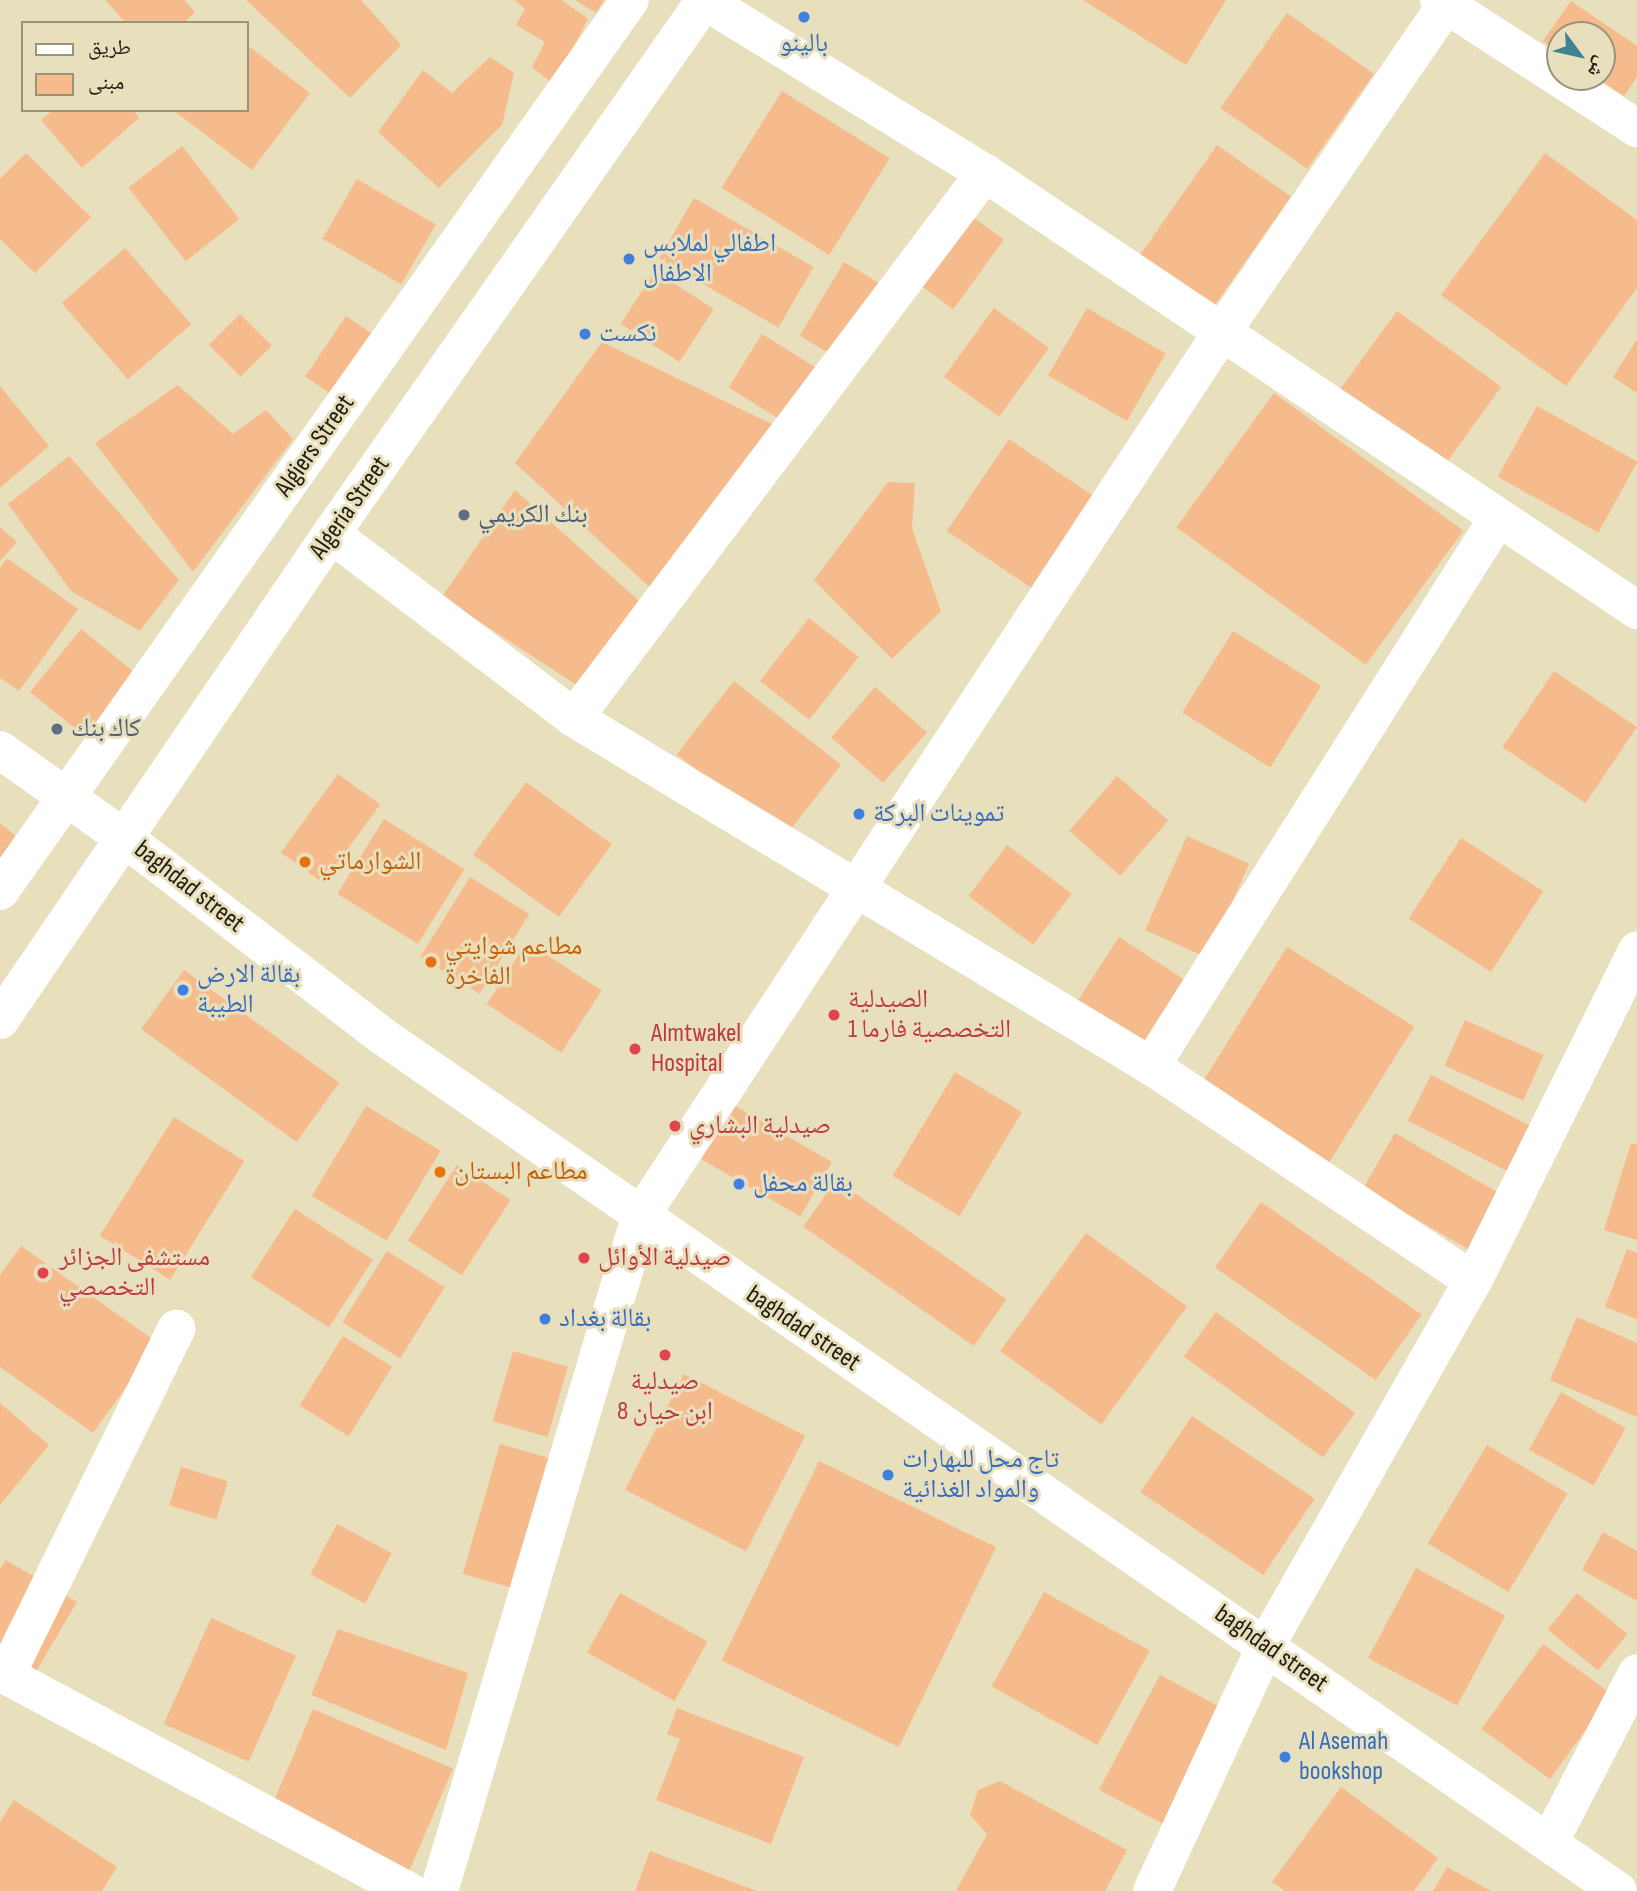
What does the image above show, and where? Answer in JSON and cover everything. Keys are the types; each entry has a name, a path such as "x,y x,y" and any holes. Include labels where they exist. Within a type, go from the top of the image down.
{"street":[{"name":"Algiers Street","path":"0,891 630,0"},
{"path":"705,0 985,173 1637,610"},
{"name":"Algeria Street","path":"0,1020 127,840 331,534 705,0"},
{"path":"439,1891 640,1217 859,888 1222,332 1445,2 1637,128"},
{"path":"574,719 985,173"},
{"path":"1151,1066 1498,518"},
{"path":"331,534 574,719 1151,1066 1473,1281"},
{"name":"baghdad street","path":"0,750 65,799 127,840 380,1035 1618,1891"},
{"path":"1152,1891 1266,1646 1473,1281 1637,950"},
{"path":"176,1329 3,1674 409,1891"},
{"path":"1549,1843 1637,1673"}],"building":[{"path":"105,0 184,0 195,12 186,21 124,21"},
{"path":"246,0 361,0 401,45 350,98"},
{"path":"515,0 562,0 588,19 554,85 532,67 545,42 516,25 525,9"},
{"path":"575,0 604,0 596,13"},
{"path":"1083,0 1226,0 1186,65"},
{"path":"1571,1 1600,21 1557,21"},
{"path":"1287,13 1374,74 1307,169 1220,108"},
{"path":"1616,32 1637,46 1637,77 1624,96 1616,91"},
{"path":"248,46 310,93 252,170 176,112 248,112"},
{"path":"490,57 514,73 502,125 439,188 378,132 423,70 452,93"},
{"path":"782,91 890,158 829,255 722,188"},
{"path":"51,112 134,112 139,118 82,168 41,120"},
{"path":"1217,145 1291,197 1210,311 1137,260"},
{"path":"182,146 239,219 186,261 128,188"},
{"path":"26,153 91,217 35,273 0,239 0,179"},
{"path":"1545,153 1637,220 1637,288 1566,386 1441,295"},
{"path":"357,179 436,225 401,284 322,239"},
{"path":"694,198 814,267 779,328 659,259"},
{"path":"948,199 1004,240 953,309 897,269"},
{"path":"125,248 191,324 128,379 62,303"},
{"path":"844,262 898,294 854,368 800,336"},
{"path":"655,271 714,309 679,362 621,324"},
{"path":"994,308 1049,348 999,417 944,377"},
{"path":"1087,308 1166,353 1127,421 1048,376"},
{"path":"1397,311 1501,387 1439,473 1335,397"},
{"path":"240,314 272,346 241,377 209,345"},
{"path":"346,316 377,337 336,397 305,377"},
{"path":"762,334 821,371 788,425 729,387"},
{"path":"1637,339 1637,393 1613,377"},
{"path":"602,342 782,429 669,605 515,463"},
{"path":"178,385 233,434 266,410 293,439 193,572 95,443"},
{"path":"0,386 49,446 0,488"},
{"path":"1274,393 1463,531 1366,665 1176,527"},
{"path":"1537,406 1637,461 1598,533 1498,477"},
{"path":"1009,439 1102,502 1040,594 947,531"},
{"path":"69,456 179,580 140,631 71,591 8,504"},
{"path":"888,482 915,483 912,528 941,611 892,659 814,580"},
{"path":"515,490 657,617 601,701 442,597"},
{"path":"0,527 17,542 0,561"},
{"path":"7,558 78,609 19,691 0,678 0,568"},
{"path":"809,618 859,657 809,720 760,681"},
{"path":"81,629 138,675 87,738 30,692"},
{"path":"1233,631 1321,686 1270,768 1182,712"},
{"path":"1554,671 1637,727 1585,803 1503,747"},
{"path":"734,681 841,765 784,838 677,754"},
{"path":"875,687 927,732 883,783 831,738"},
{"path":"338,774 380,805 323,883 281,852"},
{"path":"1117,776 1168,821 1120,876 1069,831"},
{"path":"526,782 612,844 559,917 473,855"},
{"path":"384,819 465,869 418,944 337,894"},
{"path":"0,823 16,836 0,860"},
{"path":"1187,836 1249,864 1207,958 1145,930"},
{"path":"1461,838 1543,891 1491,972 1409,919"},
{"path":"1007,845 1072,894 1033,945 968,896"},
{"path":"470,877 529,914 480,994 420,957"},
{"path":"1119,937 1188,982 1144,1050 1075,1005"},
{"path":"527,942 602,990 561,1053 487,1004"},
{"path":"1287,947 1414,1026 1328,1164 1201,1084"},
{"path":"184,970 339,1083 296,1142 141,1029"},
{"path":"1465,1020 1544,1055 1523,1101 1445,1066"},
{"path":"955,1072 1022,1112 960,1216 893,1176"},
{"path":"1431,1075 1533,1127 1509,1172 1408,1120"},
{"path":"728,1102 832,1162 800,1217 696,1157"},
{"path":"366,1106 441,1151 386,1241 312,1196"},
{"path":"174,1117 244,1161 170,1280 100,1236"},
{"path":"1395,1133 1506,1197 1474,1252 1363,1188"},
{"path":"1631,1143 1637,1145 1637,1240 1604,1230"},
{"path":"457,1165 511,1200 462,1275 408,1240"},
{"path":"836,1180 1006,1299 974,1346 803,1227"},
{"path":"1261,1202 1422,1314 1376,1380 1215,1268"},
{"path":"295,1209 373,1260 329,1328 251,1277"},
{"path":"1086,1233 1187,1306 1101,1425 1000,1351"},
{"path":"21,1246 158,1343 93,1433 0,1367 0,1275"},
{"path":"1627,1249 1637,1253 1637,1319 1605,1307"},
{"path":"387,1251 445,1287 400,1358 342,1322"},
{"path":"1216,1312 1355,1413 1323,1458 1184,1356"},
{"path":"1577,1317 1637,1343 1637,1417 1550,1380"},
{"path":"343,1336 392,1367 349,1436 300,1406"},
{"path":"513,1351 568,1367 548,1437 493,1421"},
{"path":"684,1374 805,1436 746,1552 625,1490"},
{"path":"1561,1392 1626,1428 1594,1486 1529,1450"},
{"path":"0,1403 49,1445 0,1505"},
{"path":"1192,1416 1315,1499 1263,1575 1141,1492"},
{"path":"500,1444 556,1460 519,1590 463,1574"},
{"path":"1487,1445 1568,1493 1508,1592 1428,1544"},
{"path":"819,1461 996,1547 899,1747 722,1661"},
{"path":"181,1467 228,1481 216,1520 169,1505"},
{"path":"337,1524 392,1553 365,1603 310,1574"},
{"path":"1603,1532 1637,1551 1637,1601 1582,1570"},
{"path":"6,1560 77,1602 34,1675 0,1655 0,1569"},
{"path":"1416,1568 1505,1615 1457,1705 1368,1658"},
{"path":"1044,1592 1150,1651 1097,1745 992,1686"},
{"path":"620,1593 707,1641 674,1701 587,1652"},
{"path":"1577,1593 1628,1634 1598,1670 1547,1630"},
{"path":"211,1618 296,1656 249,1762 164,1724"},
{"path":"338,1629 468,1673 446,1750 311,1695"},
{"path":"1543,1644 1612,1694 1550,1779 1481,1729"},
{"path":"1160,1675 1231,1713 1170,1827 1099,1790"},
{"path":"677,1708 804,1757 771,1844 656,1800 680,1739 667,1734"},
{"path":"313,1709 453,1768 409,1871 269,1812"},
{"path":"1000,1781 1127,1850 1105,1891 956,1891 987,1834 970,1815 978,1790"},
{"path":"1341,1787 1438,1858 1414,1891 1285,1891 1272,1882"},
{"path":"14,1800 117,1867 102,1891 0,1891 0,1822"},
{"path":"650,1851 757,1891 635,1891"},
{"path":"1447,1867 1491,1891 1433,1891"}],"place":[{"name":"بالينو","path":"804,17"},
{"name":"اطفالي لملابس الاطفال","path":"629,259"},
{"name":"نكست","path":"585,334"},
{"name":"بنك الكريمي","path":"464,515"},
{"name":"كاك بنك","path":"57,729"},
{"name":"تموينات البركة","path":"859,814"},
{"name":"الشوارماتي","path":"305,862"},
{"name":"مطاعم شوايتي الفاخرة","path":"431,962"},
{"name":"بقالة الارض الطيبة","path":"183,990"},
{"name":"الصيدلية التخصصية فارما 1","path":"834,1015"},
{"name":"Almtwakel Hospital","path":"635,1049"},
{"name":"صيدلية البشاري","path":"675,1126"},
{"name":"مطاعم البستان","path":"440,1172"},
{"name":"بقالة محفل","path":"739,1184"},
{"name":"صيدلية الأوائل","path":"584,1258"},
{"name":"مستشفى الجزائر التخصصي","path":"43,1273"},
{"name":"بقالة بغداد","path":"545,1319"},
{"name":"صيدلية ابن حيان 8","path":"665,1355"},
{"name":"تاج محل للبهارات والمواد الغذائية","path":"888,1475"},
{"name":"Al Asemah bookshop","path":"1285,1757"}]}
